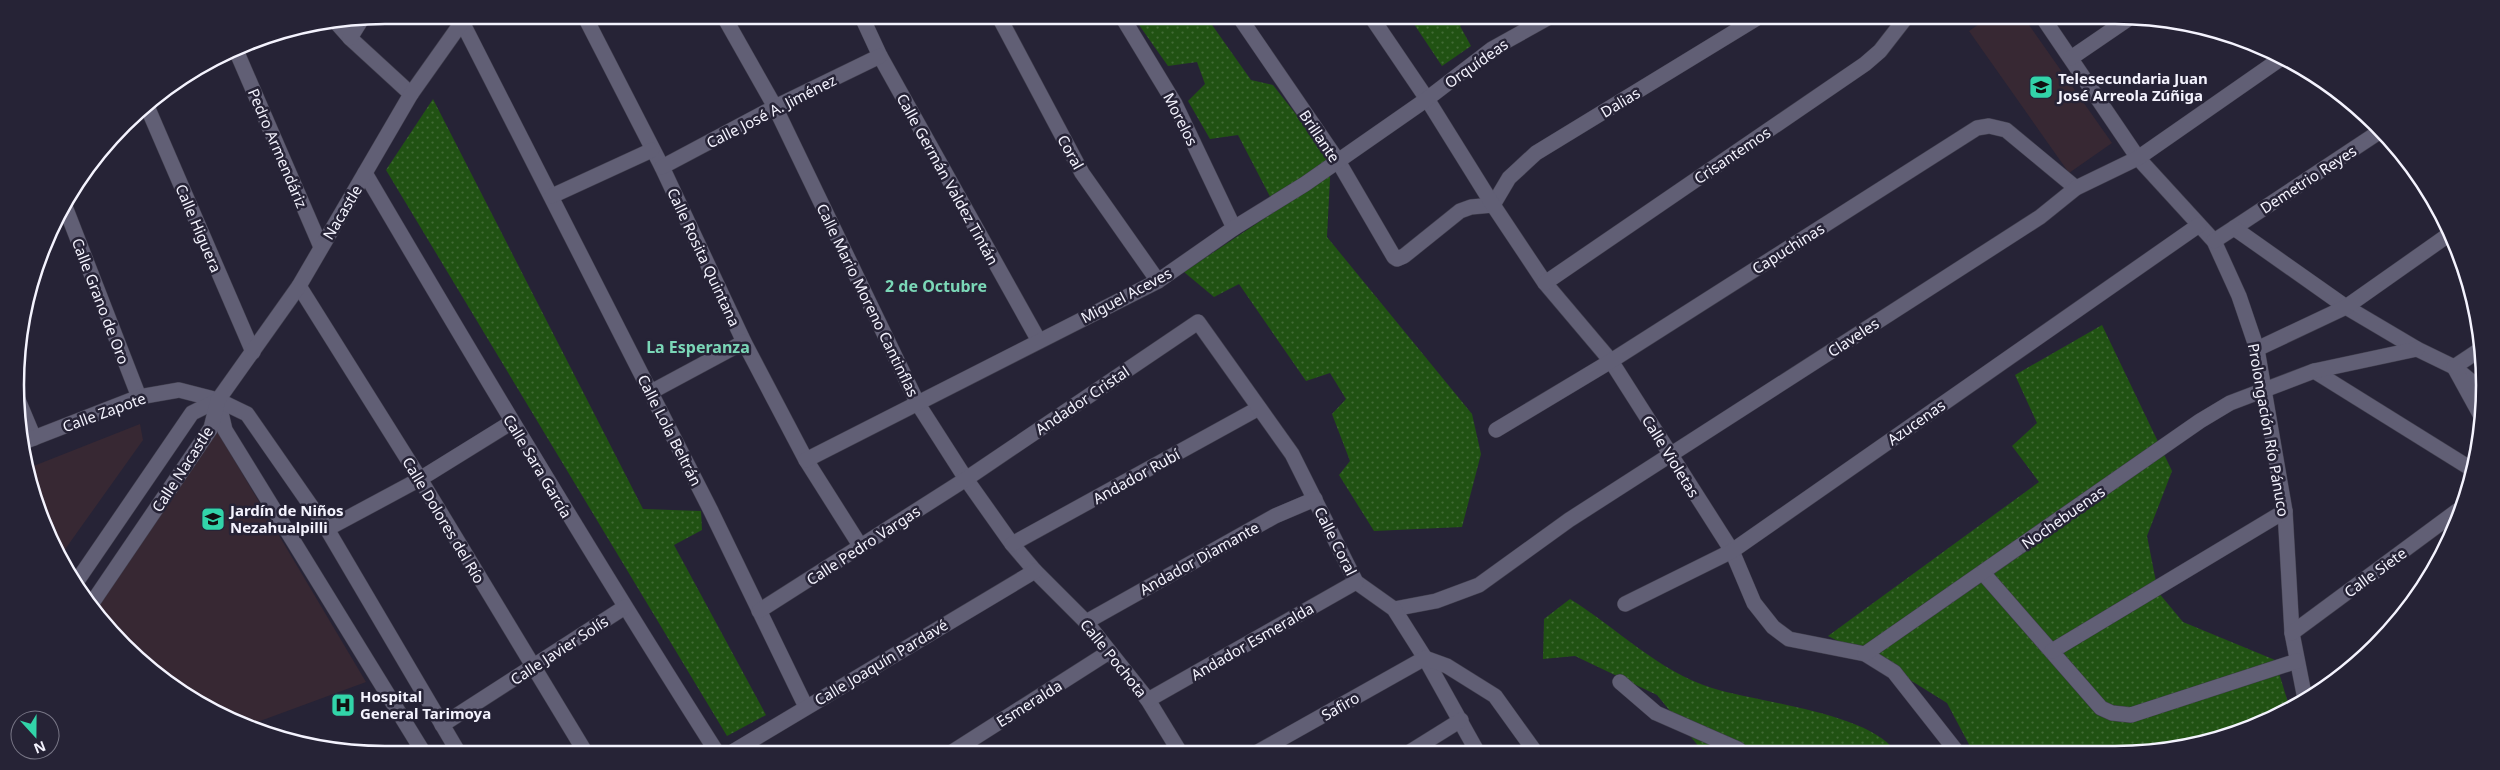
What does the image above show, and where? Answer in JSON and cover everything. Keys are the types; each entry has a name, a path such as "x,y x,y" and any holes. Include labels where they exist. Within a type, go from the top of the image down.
{"street":[{"name":"Nacastle","path":"218,400 299,286 320,247 366,173 411,94 461,24"},
{"name":"Calle Lola Beltrán","path":"467,24 806,707"},
{"name":"Calle Rosita Quintana","path":"589,24 662,167 744,342 806,460 861,547"},
{"name":"Calle Mario Moreno Cantinflas","path":"728,24 775,107 918,404 966,479 1012,544 1034,571"},
{"name":"Calle Germán Valdez Tintán","path":"865,24 880,56 1038,341"},
{"name":"Coral","path":"1003,24 1082,173 1158,282"},
{"name":"Morelos","path":"1126,24 1175,104 1234,228"},
{"name":"Brillante","path":"1244,24 1338,161 1394,257 1397,259 1404,256 1460,211 1471,207 1493,205"},
{"name":"Calle Violetas","path":"1376,24 1427,99 1493,205 1545,282 1611,361 1732,550 1754,603 1773,627 1789,639 1865,654 1894,672 1952,746"},
{"name":"Orquídeas","path":"1427,99 1492,49 1537,24"},
{"name":"Dalias","path":"1493,205 1509,178 1536,153 1747,24"},
{"name":"Crisantemos","path":"1545,282 1866,64 1880,51 1901,24"},
{"name":"Prolongación Río Pánuco","path":"2047,24 2138,158 2214,241 2239,296 2257,349 2286,511 2292,633 2304,693"},
{"path":"2070,58 2119,24"},
{"path":"350,38 359,25"},
{"path":"340,27 411,94"},
{"name":"Pedro Armendáriz","path":"238,55 320,247"},
{"name":"Calle José A. Jiménez","path":"662,167 775,107 880,56"},
{"name":"Claveles","path":"1394,609 1436,601 1479,584 1569,520 2040,217 2076,188 2138,158 2276,62"},
{"name":"Miguel Aceves","path":"806,460 1038,341 1158,282 1234,228 1338,161 1427,99"},
{"name":"Calle Higuera","path":"149,111 253,352"},
{"name":"Capuchinas","path":"1496,430 1611,361 1977,128 1990,126 2006,130 2076,188"},
{"name":"Demetrio Reyes","path":"2214,241 2375,135"},
{"path":"552,196 652,150"},
{"name":"Calle Sara García","path":"366,173 624,608 713,746"},
{"name":"Calle Grano de Oro","path":"67,213 139,397"},
{"name":"Azucenas","path":"1625,604 1732,550 2199,225"},
{"path":"2234,228 2346,306 2417,349 2454,367 2476,385"},
{"path":"2257,349 2346,306 2445,237"},
{"name":"Calle Dolores del Río","path":"299,286 420,479 581,746"},
{"name":"Calle Coral","path":"1198,322 1292,454 1356,582 1394,609 1425,658 1474,746"},
{"name":"Andador Cristal","path":"966,479 1198,322"},
{"path":"651,392 744,342"},
{"name":"Nochebuenas","path":"1865,654 2230,402 2314,371 2417,349"},
{"path":"2454,367 2474,353"},
{"path":"2454,367 2475,406"},
{"path":"2314,371 2467,466"},
{"name":"Calle Zapote","path":"28,440 139,397 180,390 218,400 247,414 327,529 455,746"},
{"path":"218,400 225,430 419,746"},
{"name":"Calle Nacastle","path":"79,577 192,413 218,400"},
{"name":"Calle Nacastle","path":"94,600 211,428 218,400"},
{"name":"Andador Rubí","path":"1012,544 1260,408"},
{"path":"327,529 420,479 512,422"},
{"name":"Calle Pedro Vargas","path":"759,611 966,479"},
{"name":"Andador Diamante","path":"1086,622 1275,516 1315,499"},
{"path":"2052,651 2286,511"},
{"name":"Calle Siete","path":"2292,633 2452,516"},
{"name":"Calle Pochota","path":"1034,571 1086,622 1148,700 1173,746"},
{"name":"Calle Joaquín Pardavé","path":"742,746 1034,571"},
{"path":"1983,573 2101,708 2121,715 2131,715 2297,661"},
{"name":"Andador Esmeralda","path":"1148,700 1356,582"},
{"name":"Calle Javier Solís","path":"442,725 624,608"},
{"name":"Esmeralda","path":"962,746 1109,652"},
{"path":"1425,658 1448,666 1495,696 1531,746"},
{"name":"Safiro","path":"1268,746 1425,658"},
{"path":"1620,682 1656,714 1733,746"},
{"path":"1419,746 1461,720"}],"shaded area":[{"name":"Telesecundaria Juan José Arreola Zúñiga","path":"1979,24 2028,24 2112,143 2069,173 1969,31"},
{"path":"140,424 143,440 64,551 43,501 33,466"},
{"name":"Jardín de Niños Nezahualpilli","path":"217,431 366,682 256,722 204,698 165,672 113,623 98,605"}],"green space":[{"path":"1138,24 1211,24 1251,80 1273,85 1331,159 1327,237 1472,414 1481,454 1462,527 1374,531 1339,475 1350,461 1332,414 1346,399 1330,373 1306,381 1239,284 1214,297 1184,272 1277,210 1238,135 1210,139 1188,101 1205,84 1197,62 1168,66"},
{"path":"1414,24 1462,24 1460,26 1471,46 1442,66"},
{"path":"433,99 643,509 701,511 702,530 674,545 766,715 727,736 386,170"},
{"path":"2102,325 2172,471 2147,536 2158,592 2183,622 2275,660 2288,702 2231,727 2208,734 2162,743 2115,746 1970,746 1947,703 1894,670 1828,636 2039,482 2012,446 2037,423 2015,375"},
{"path":"1570,599 1656,660 1692,680 1712,688 1838,718 1862,727 1882,738 1890,746 1698,746 1657,695 1575,656 1543,659 1544,619"}],"place":[{"name":"Telesecundaria Juan José Arreola Zúñiga","path":"2041,87"},
{"name":"Jardín de Niños Nezahualpilli","path":"213,519"},
{"name":"Hospital General Tarimoya","path":"343,705"}],"district":[{"name":"2 de Octubre","path":"936,286"},
{"name":"La Esperanza","path":"698,347"}]}
